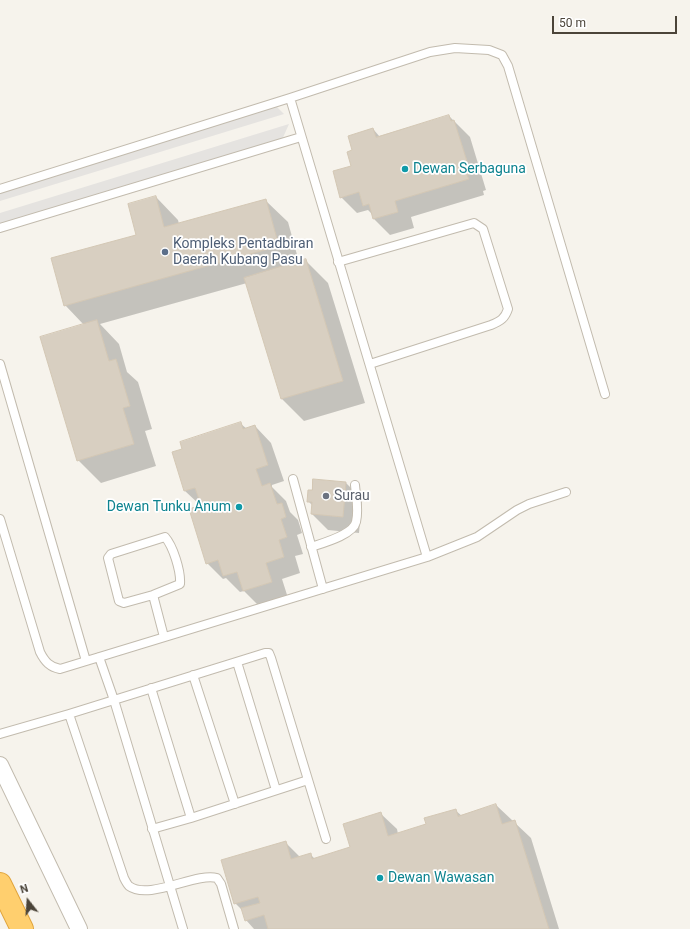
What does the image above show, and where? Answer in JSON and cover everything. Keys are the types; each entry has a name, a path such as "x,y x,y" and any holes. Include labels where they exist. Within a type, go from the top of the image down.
{"highway":[{"path":"0,884 22,929"}],"street":[{"path":"0,765 79,929"}],"lane":[{"path":"0,189 290,98 419,55 441,49 456,48 489,50 502,55 508,66 604,394"},
{"path":"290,98 427,557"},
{"path":"0,228 301,138"},
{"path":"338,262 474,223 482,230 506,302 508,309 505,317 500,321 370,364"},
{"path":"0,364 86,661"},
{"path":"293,479 322,589"},
{"path":"311,547 348,532 356,524 357,513 355,485"},
{"path":"0,519 38,645 44,659 53,668 60,669 427,557 478,537 517,510 529,504 566,492"},
{"path":"165,537 170,542 180,577 180,584 153,595 124,603 119,601 108,558 111,554 165,537"},
{"path":"153,595 164,637"},
{"path":"0,734 269,653 326,839"},
{"path":"99,657 114,700 183,929"},
{"path":"237,662 276,790"},
{"path":"193,675 235,804"},
{"path":"151,688 191,818"},
{"path":"69,714 124,878 130,886 143,890 170,887 210,876 217,878 234,929"},
{"path":"152,829 308,780"}],"shaded area":[{"path":"273,103 284,114 0,201 0,186"},
{"path":"289,124 281,142 0,228 0,213"}],"building":[{"name":"Dewan Serbaguna","path":"449,115 451,121 454,120 471,174 467,175 469,179 395,201 398,212 373,219 369,204 363,206 359,192 340,198 333,171 351,166 347,152 352,150 348,136 373,128 376,137"},
{"name":"Kompleks Pentadbiran Daerah Kubang Pasu","path":"156,196 164,227 266,199 279,246 64,306 51,258 136,235 128,204"},
{"name":"Kompleks Pentadbiran Daerah Kubang Pasu","path":"306,259 343,381 281,399 244,278"},
{"path":"97,320 109,361 116,359 130,406 123,408 134,444 77,461 40,337"},
{"name":"Dewan Tunku Anum","path":"241,422 243,429 255,425 268,465 256,469 262,486 270,483 277,504 282,503 286,517 281,519 287,537 279,540 284,557 266,563 272,582 243,591 237,572 223,576 218,560 206,564 189,509 201,505 195,488 184,491 172,452 182,449 180,442"},
{"name":"Surau","path":"313,479 346,482 343,517 311,514 312,502 307,502 308,490 312,490"},
{"name":"Dewan Wawasan","path":"496,804 502,824 515,820 549,929 268,929 264,915 245,921 241,908 260,903 258,897 234,904 221,860 286,841 291,859 311,853 312,859 350,847 343,824 381,812 388,836 426,824 424,818 456,809 458,816"}],"place":[{"name":"Dewan Serbaguna","path":"405,169"},
{"name":"Kompleks Pentadbiran Daerah Kubang Pasu","path":"165,252"},
{"name":"Surau","path":"326,496"},
{"name":"Dewan Tunku Anum","path":"239,507"},
{"name":"Dewan Wawasan","path":"380,878"}]}
